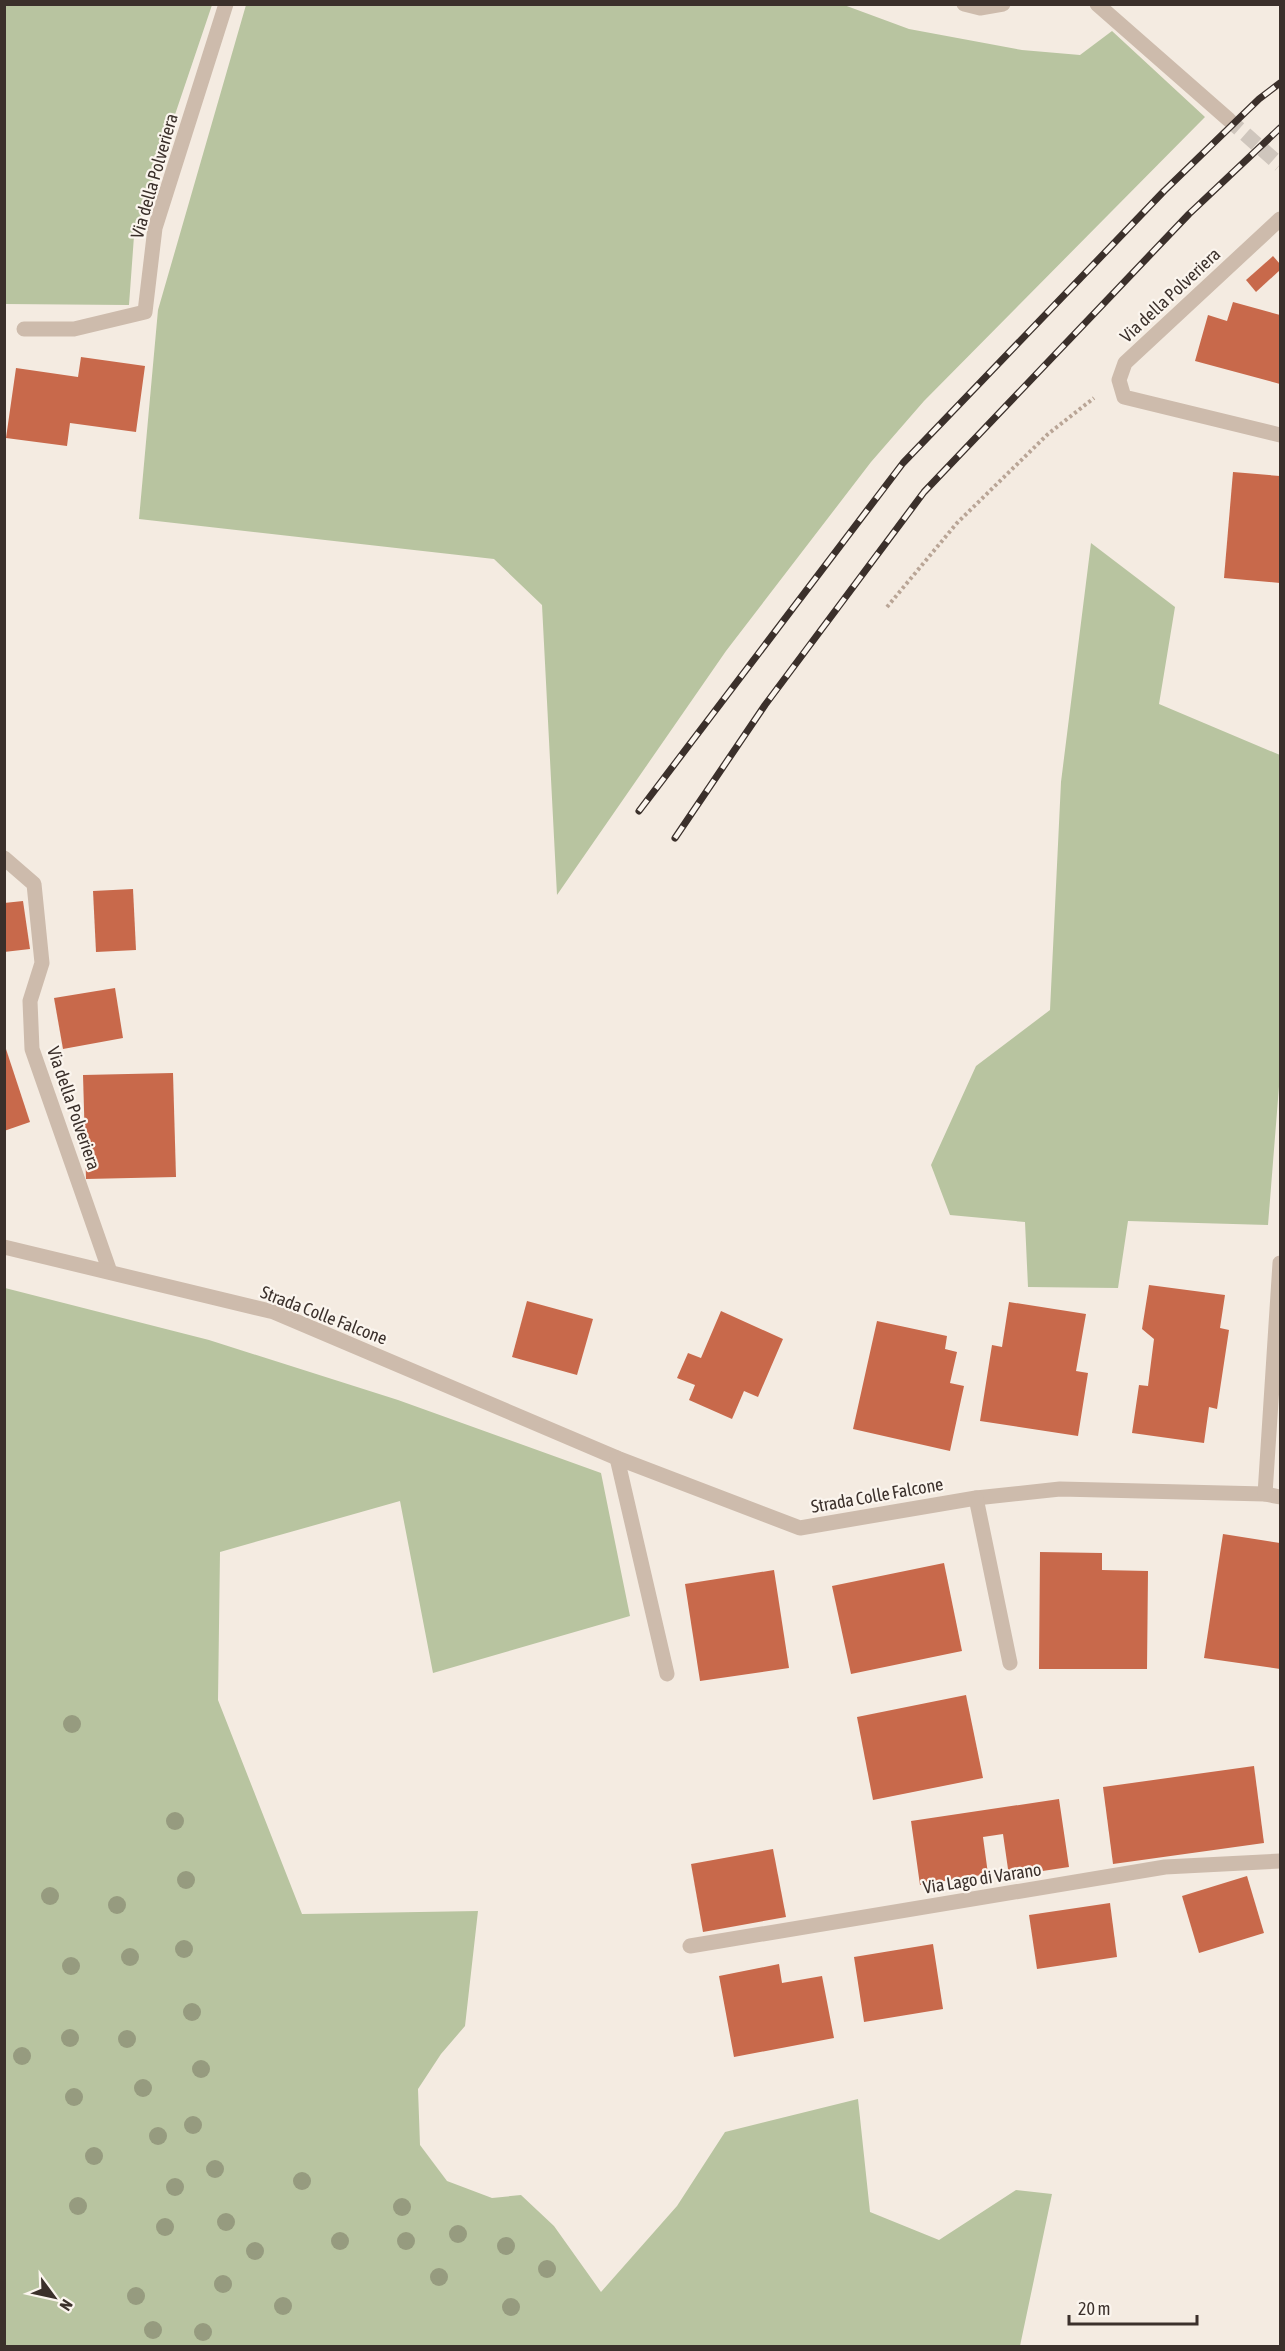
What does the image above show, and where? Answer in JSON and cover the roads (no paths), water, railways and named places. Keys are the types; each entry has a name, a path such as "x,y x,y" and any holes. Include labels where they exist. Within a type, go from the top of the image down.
{"street":[{"name":"Via della Polveriera","path":"24,329 74,329 145,312 155,228 226,4"},
{"path":"964,4 980,8 1003,4"},
{"path":"1097,4 1228,119"},
{"name":"Via della Polveriera","path":"1281,219 1125,363 1119,380 1124,397 1281,435"},
{"name":"Via della Polveriera","path":"4,858 34,884 42,963 30,1001 32,1049 110,1272"},
{"name":"Strada Colle Falcone","path":"4,1247 274,1312 616,1458 800,1528 976,1498 1060,1489 1273,1495 1281,1263"},
{"path":"616,1458 667,1674"},
{"path":"976,1498 1010,1663"},
{"name":"Via Lago di Varano","path":"690,1946 1165,1867 1281,1861"}],"tunnel":[{"path":"1228,119 1280,165"}],"railway":[{"path":"639,811 903,463 1164,191 1259,99 1280,83"},
{"path":"675,838 765,705 924,492 1189,214 1280,128"}]}
